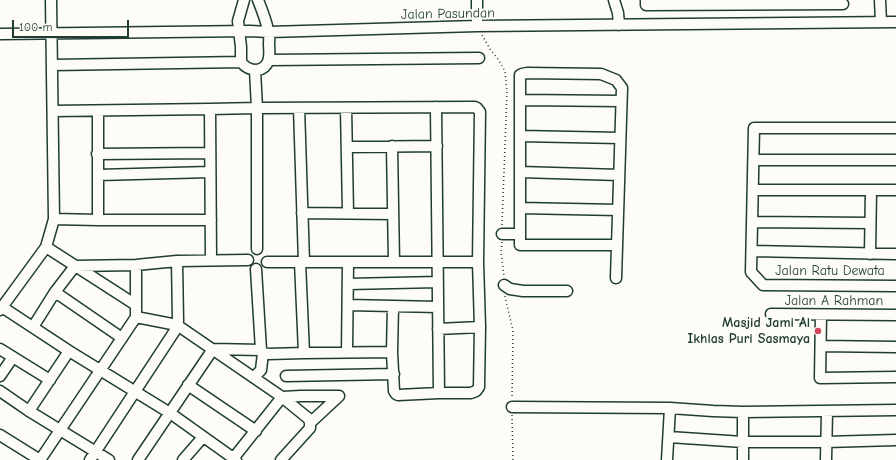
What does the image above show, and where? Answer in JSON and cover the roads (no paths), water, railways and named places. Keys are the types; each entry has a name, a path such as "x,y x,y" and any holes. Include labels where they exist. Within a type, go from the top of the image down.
{"street":[{"path":"52,0 54,219 46,248 1,308 170,413 234,459 282,397 339,396 310,424"},
{"path":"244,0 238,21 241,62 247,68 255,70 266,66 269,60 269,32 258,0"},
{"path":"477,0 477,26"},
{"path":"614,0 618,13 619,25"},
{"path":"646,0 646,5 843,4"},
{"path":"880,0 881,22"},
{"name":"Jalan Pasundan","path":"0,34 239,31 269,32 477,26 896,22"},
{"path":"269,60 479,58"},
{"path":"53,65 241,62"},
{"path":"255,70 257,249"},
{"path":"616,278 622,88 616,80 601,74 527,73 520,75 520,245 617,245"},
{"path":"520,100 621,101"},
{"path":"436,107 439,393"},
{"path":"53,111 256,108 477,108 480,112 478,262 480,328 478,389 470,393 396,394 394,392 392,352 393,306"},
{"path":"299,108 304,353"},
{"path":"346,108 348,213"},
{"path":"210,109 211,260"},
{"path":"98,111 98,220"},
{"path":"896,128 754,128 752,222 752,251 896,254"},
{"path":"520,136 620,138"},
{"path":"392,146 394,262"},
{"path":"347,147 436,146"},
{"path":"97,154 210,153"},
{"path":"754,160 896,160"},
{"path":"98,175 210,172"},
{"path":"520,172 619,175"},
{"path":"753,190 896,190"},
{"path":"870,254 871,190"},
{"path":"520,208 618,210"},
{"path":"302,213 393,214"},
{"path":"54,219 211,220"},
{"path":"752,222 870,223"},
{"path":"502,234 520,234"},
{"path":"46,248 136,305"},
{"path":"257,249 262,250 268,257 268,262 265,266 256,269 252,267 248,260 249,254 257,249"},
{"name":"Jalan Ratu Dewata","path":"752,251 751,272 763,285 896,286"},
{"path":"75,266 136,265 177,261 248,260"},
{"path":"90,460 176,328 178,317 177,261"},
{"path":"268,262 478,262"},
{"path":"347,352 348,262"},
{"path":"0,435 40,460 136,317 136,265"},
{"path":"33,327 55,292 75,266"},
{"path":"254,377 260,370 262,351 256,269"},
{"path":"348,284 438,282"},
{"path":"504,285 510,289 523,291 567,291"},
{"path":"55,292 122,338"},
{"path":"348,305 438,307"},
{"name":"Jalan A Rahman","path":"771,314 896,315"},
{"path":"821,315 820,378 896,378"},
{"path":"136,317 177,325 254,377 309,419 310,428 281,460"},
{"path":"438,330 480,328"},
{"path":"821,346 896,347"},
{"path":"0,349 50,380"},
{"path":"213,349 262,351 268,354 392,352"},
{"path":"138,460 213,349"},
{"path":"29,410 69,351"},
{"path":"0,376 13,357"},
{"path":"286,376 394,374"},
{"path":"188,385 256,431"},
{"path":"0,391 109,460"},
{"path":"512,407 670,408 743,412 896,410"},
{"path":"667,460 670,408"},
{"path":"826,460 827,411"},
{"path":"743,412 743,460"},
{"path":"183,460 203,437"},
{"path":"669,437 743,442 896,440"}],"place":[{"name":"Masjid Jami Al Ikhlas Puri Sasmaya","path":"818,331"}]}
